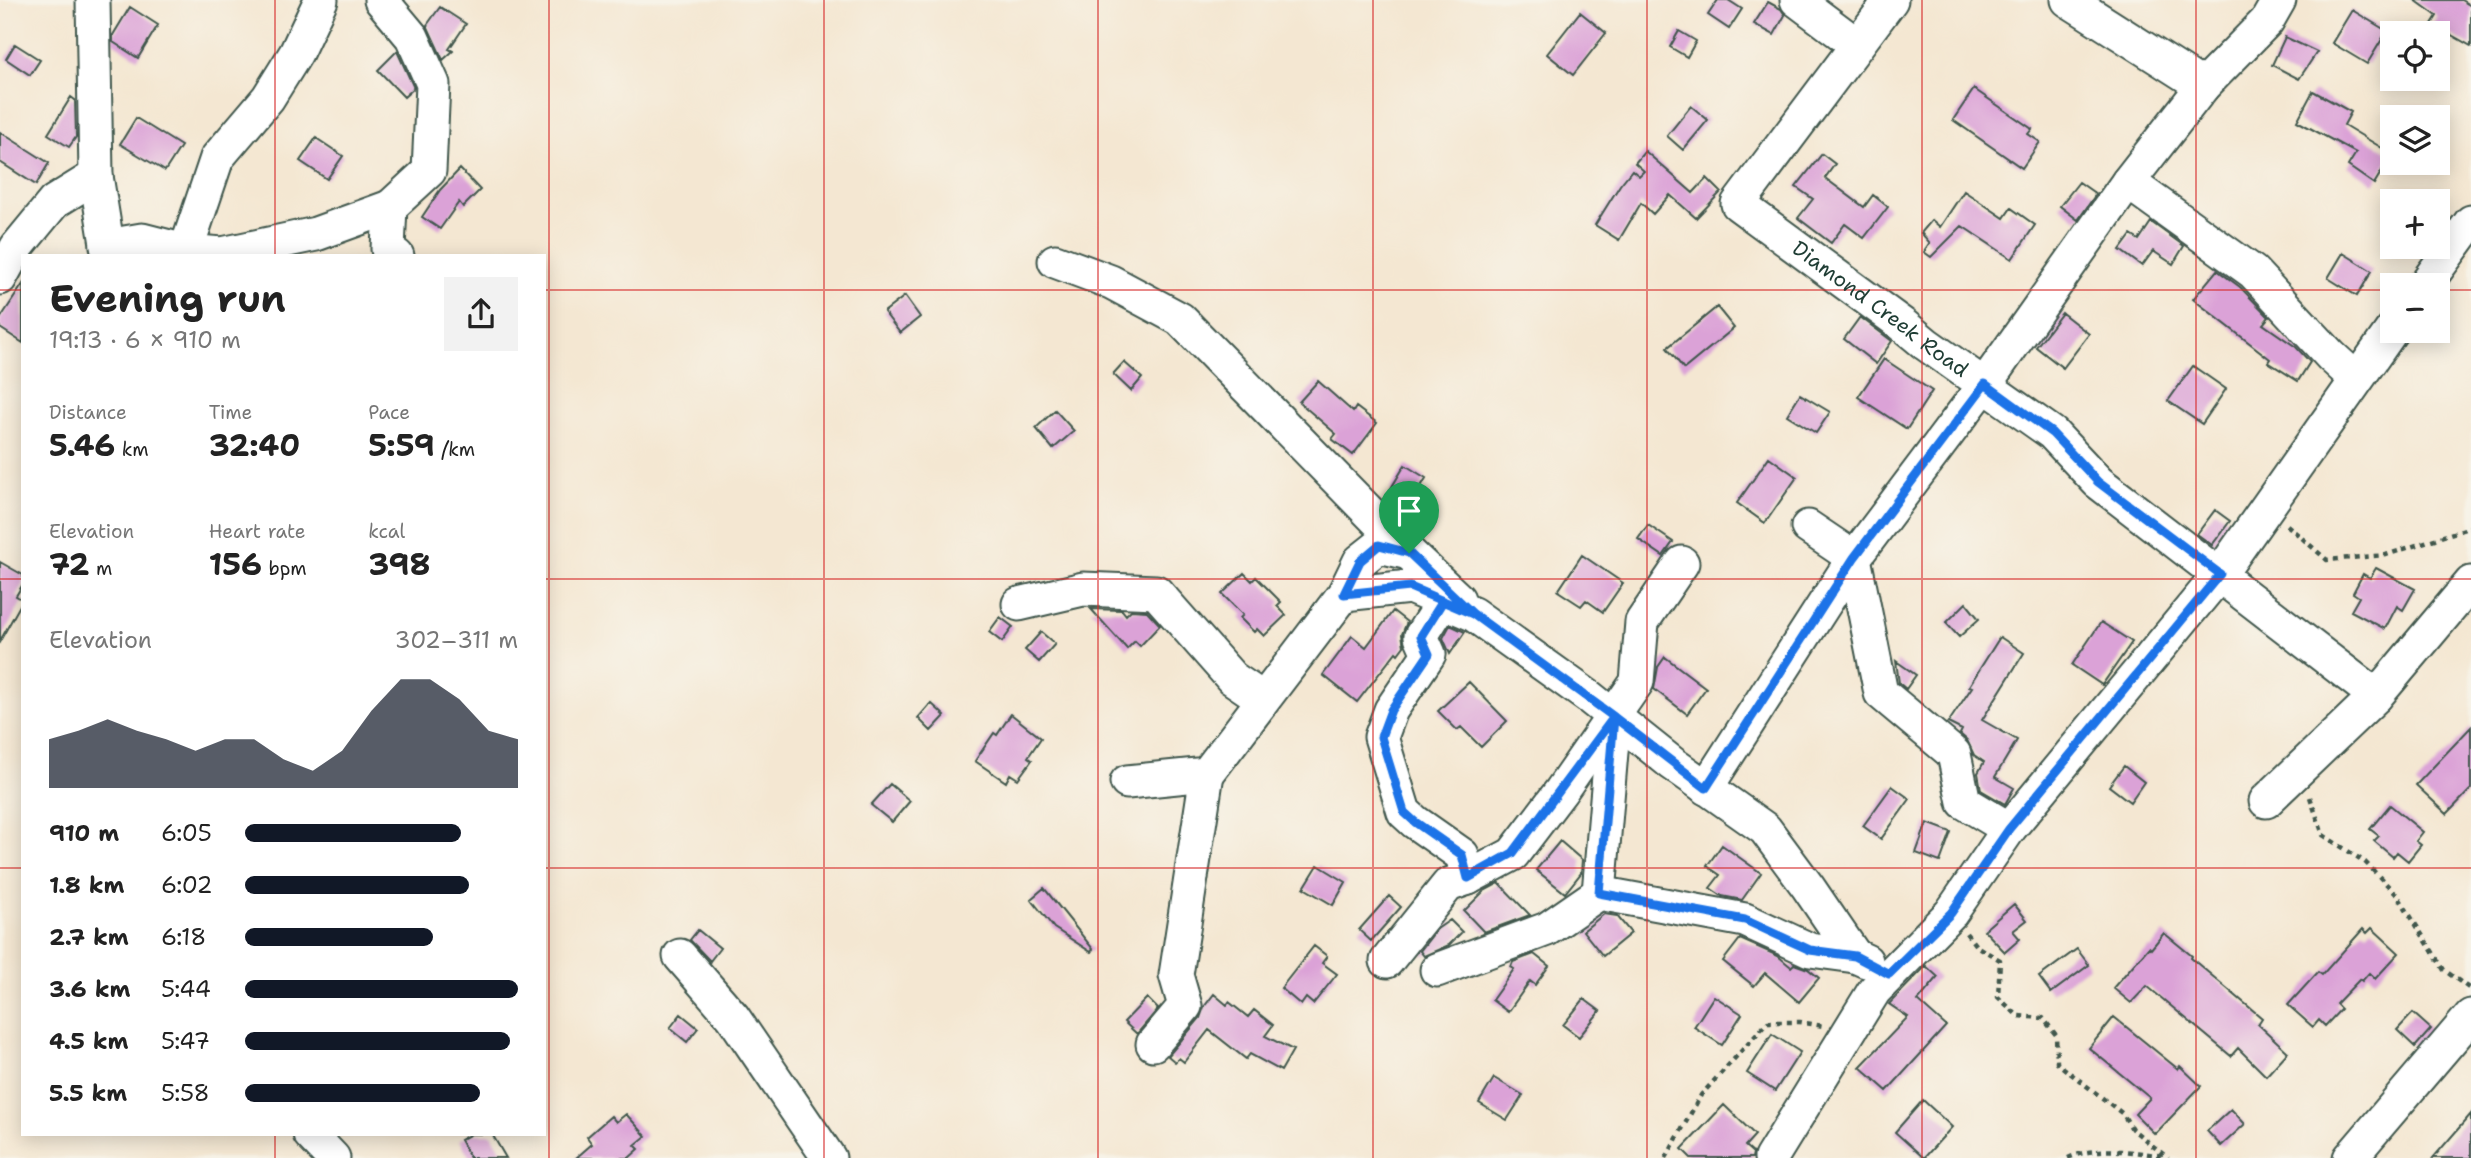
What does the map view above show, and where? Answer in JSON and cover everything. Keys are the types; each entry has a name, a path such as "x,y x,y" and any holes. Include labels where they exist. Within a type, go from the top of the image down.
{"street":[{"path":"93,0 96,176 108,251 142,240 184,253 222,254 316,234 390,207 429,171 433,84 412,37 381,0"},
{"path":"184,253 217,158 268,98 296,52 321,0"},
{"path":"1797,0 1857,45"},
{"name":"Diamond Creek Road","path":"1892,0 1738,204 1926,344 2052,433 2098,482 2376,696"},
{"path":"2068,0 2203,86"},
{"path":"1706,788 1854,558 1985,384 2128,182 2203,86 2267,21 2279,0"},
{"path":"0,278 17,247 54,202 96,176"},
{"path":"2128,182 2253,272 2356,379"},
{"path":"390,207 388,249 394,254"},
{"path":"2434,273 2471,222"},
{"path":"1055,261 1111,282 1180,319 1409,553 1473,614 1765,830 1855,956"},
{"path":"1771,1158 1874,991 1951,913 2009,829 2220,574 2382,343"},
{"path":"1808,527 1854,558 1881,693 1954,754 1964,802 2009,829"},
{"path":"1153,1044 1185,1006 1176,975 1207,774 1344,594 1360,561 1379,545 1409,553"},
{"path":"1387,961 1448,885 1468,878 1513,853 1614,717 1637,682 1642,622 1682,563"},
{"path":"2266,801 2376,696 2471,583"},
{"path":"1344,594 1410,587 1473,614"},
{"path":"1019,604 1083,589 1156,592 1231,678 1263,699"},
{"path":"1443,601 1421,636 1429,654 1391,710 1381,737 1404,812 1462,855 1468,878"},
{"path":"1599,893 1614,717"},
{"path":"1127,782 1207,774"},
{"path":"1437,970 1547,929 1599,893 1745,920 1810,950 1855,956 1889,974"},
{"path":"680,956 733,1017 829,1158"},
{"path":"2350,1158 2471,1016"},
{"path":"312,1136 333,1158"}],"path":[{"path":"2267,509 2327,560 2386,555 2471,527"},
{"path":"2300,769 2323,835 2365,862 2398,896 2444,970 2471,990"},
{"path":"1951,913 1976,946 2000,960 1998,997 2018,1016 2043,1017 2056,1035 2057,1063 2123,1114 2132,1129 2166,1157"},
{"path":"1666,1158 1700,1095 1768,1022 1800,1022 1849,1031"},
{"path":"2068,1158 2082,1152 2120,1150 2166,1157"}],"building":[{"path":"1718,0 1728,0 1742,9 1729,29 1708,15"},
{"path":"2415,0 2461,0 2471,6 2471,46 2450,34 2450,21 2434,21 2437,16"},
{"path":"1768,2 1781,9 1785,15 1774,35 1754,24"},
{"path":"130,7 158,25 138,58 113,42 113,35"},
{"path":"440,7 466,24 449,49 453,51 443,60 427,25"},
{"path":"2352,10 2380,27 2380,43 2367,64 2332,43"},
{"path":"1580,12 1606,33 1573,75 1547,54"},
{"path":"1679,31 1696,41 1687,57 1670,47"},
{"path":"2285,37 2317,52 2299,79 2272,65"},
{"path":"15,44 40,60 30,75 6,59"},
{"path":"397,51 414,88 404,97 378,70"},
{"path":"1974,89 2032,129 2028,134 2040,142 2022,168 1953,120"},
{"path":"2313,91 2351,112 2344,125 2380,147 2380,174 2374,184 2348,166 2356,153 2297,121"},
{"path":"71,97 75,100 76,137 69,147 48,134"},
{"path":"1691,106 1708,120 1683,150 1667,136"},
{"path":"136,118 181,146 165,171 120,144"},
{"path":"0,132 49,163 36,185 0,162"},
{"path":"316,138 343,156 327,179 300,161"},
{"path":"1645,151 1693,193 1707,178 1721,192 1696,218 1670,195 1653,214 1641,203 1619,240 1595,225 1632,170 1639,176 1644,171 1635,163"},
{"path":"1822,154 1835,164 1825,178 1864,207 1873,195 1888,207 1864,238 1845,224 1831,243 1798,218 1813,199 1796,187"},
{"path":"460,169 480,190 463,207 459,202 440,229 422,217 440,190"},
{"path":"2079,182 2096,194 2078,220 2060,206"},
{"path":"1964,191 2004,218 2011,208 2035,225 2012,259 1962,226 1931,257 1924,252 1930,243 1921,233 1932,220 1940,227"},
{"path":"2151,222 2184,246 2173,264 2153,251 2142,266 2120,250 2131,235 2139,240"},
{"path":"2343,253 2372,271 2357,296 2328,278"},
{"path":"2217,270 2240,287 2269,317 2263,324 2296,347 2310,362 2298,381 2268,362 2270,359 2193,299"},
{"path":"21,287 21,342 0,328 0,319"},
{"path":"905,296 920,317 900,333 884,312"},
{"path":"1717,307 1734,328 1684,369 1667,348"},
{"path":"2062,313 2089,334 2063,368 2036,347"},
{"path":"1860,317 1892,341 1876,364 1844,339"},
{"path":"1884,359 1932,391 1907,429 1858,397"},
{"path":"1124,362 1142,378 1131,391 1113,374"},
{"path":"2193,366 2226,389 2202,424 2168,401"},
{"path":"1318,381 1353,412 1356,407 1377,423 1353,455 1332,439 1336,434 1299,402"},
{"path":"1800,394 1830,412 1816,433 1787,415"},
{"path":"1055,410 1074,431 1053,449 1036,428"},
{"path":"1769,457 1797,477 1765,523 1737,503"},
{"path":"1405,465 1426,478 1411,503 1390,490"},
{"path":"2215,510 2230,521 2212,545 2197,534"},
{"path":"1648,525 1673,542 1663,556 1638,539"},
{"path":"1582,555 1623,583 1603,612 1586,600 1581,606 1558,591"},
{"path":"0,562 21,574 21,587 16,596 21,599 21,604 0,641"},
{"path":"2376,568 2415,589 2403,610 2397,606 2385,629 2351,611 2359,597 2353,593 2363,574 2370,578"},
{"path":"1244,573 1252,581 1256,577 1281,602 1277,606 1286,615 1264,636 1257,629 1254,632 1240,618 1243,615 1222,594"},
{"path":"1966,603 1979,619 1959,637 1946,623"},
{"path":"1091,609 1122,610 1126,615 1131,610 1147,611 1160,625 1140,646 1135,641 1127,649"},
{"path":"1393,611 1407,622 1402,634 1404,646 1398,654 1396,652 1357,702 1323,675 1352,636 1366,647"},
{"path":"1000,617 1013,627 1002,642 989,632"},
{"path":"2101,622 2132,642 2102,685 2072,665"},
{"path":"1450,625 1465,632 1450,654 1443,638"},
{"path":"1041,632 1055,644 1039,662 1025,650"},
{"path":"2000,637 2024,653 1982,720 2017,740 1995,777 2014,788 2005,804 1981,790 1978,773 1984,762 1974,755 1967,740 1960,734 1962,730 1948,723"},
{"path":"1665,657 1706,688 1687,714 1654,689 1658,667"},
{"path":"1896,661 1916,675 1906,689 1899,683"},
{"path":"1469,682 1507,721 1481,747 1461,727 1457,730 1438,711"},
{"path":"931,703 945,716 931,731 918,718"},
{"path":"1011,714 1041,738 1028,757 1032,760 1018,779 1010,774 1006,782 975,761"},
{"path":"2471,727 2471,789 2447,814 2416,785"},
{"path":"2124,766 2144,782 2130,802 2109,786"},
{"path":"890,784 910,801 892,822 871,805"},
{"path":"1892,786 1910,799 1881,839 1863,826"},
{"path":"2390,805 2423,832 2416,841 2421,845 2408,861 2397,852 2393,857 2374,841 2379,836 2370,829"},
{"path":"1927,823 1951,832 1940,862 1916,853"},
{"path":"1560,841 1582,860 1581,873 1565,893 1536,870"},
{"path":"1722,845 1761,873 1742,900 1722,896 1710,888 1720,875 1707,866"},
{"path":"1318,865 1346,882 1333,905 1304,888"},
{"path":"1499,883 1530,915 1484,932 1464,911 1484,891"},
{"path":"1044,888 1093,949 1091,952 1054,928 1031,899"},
{"path":"1389,896 1401,907 1371,941 1359,930"},
{"path":"2014,904 2027,920 2013,931 2020,939 2005,952 1984,930"},
{"path":"1604,914 1617,916 1631,933 1603,956 1583,931"},
{"path":"1450,920 1462,932 1449,945 1424,956 1420,951 1437,929"},
{"path":"2372,928 2399,953 2375,979 2369,973 2362,981 2360,979 2336,1004 2341,1009 2325,1026 2319,1020 2313,1027 2288,1005 2318,972 2322,975 2363,929 2367,933"},
{"path":"698,930 720,948 710,961 690,940"},
{"path":"2164,933 2262,1018 2258,1024 2288,1052 2266,1076 2238,1048 2231,1056 2147,986 2131,1003 2113,988"},
{"path":"1740,939 1778,956 1791,967 1794,964 1808,969 1819,978 1799,1002 1765,973 1754,986 1723,961"},
{"path":"1314,946 1327,956 1322,963 1337,974 1313,1004 1306,998 1301,1005 1281,988"},
{"path":"2077,949 2089,965 2051,993 2039,977"},
{"path":"1534,954 1549,966 1535,985 1530,981 1508,1012 1492,1000 1514,969 1511,967 1513,962"},
{"path":"1926,966 1938,977 1918,1001 1946,1026 1887,1091 1860,1067 1908,1017 1889,1004"},
{"path":"1214,994 1248,1017 1254,1010 1273,1025 1265,1036 1293,1050 1281,1071 1250,1054 1246,1059 1209,1030 1184,1062 1179,1058 1175,1062 1168,1056 1200,1018"},
{"path":"1714,996 1742,1014 1722,1045 1694,1027"},
{"path":"1147,998 1158,1009 1137,1034 1124,1022"},
{"path":"1584,999 1600,1011 1579,1037 1563,1025"},
{"path":"2413,1013 2431,1029 2415,1047 2397,1030"},
{"path":"681,1014 698,1028 687,1042 670,1028"},
{"path":"2114,1017 2178,1069 2180,1066 2201,1086 2155,1134 2135,1114 2150,1098 2089,1048"},
{"path":"1772,1034 1800,1052 1775,1091 1747,1073"},
{"path":"1494,1078 1523,1095 1507,1120 1479,1103"},
{"path":"1923,1100 1952,1127 1924,1158 1895,1132"},
{"path":"1724,1105 1755,1135 1745,1146 1753,1153 1752,1158 1691,1158 1682,1149"},
{"path":"2231,1109 2245,1124 2221,1146 2207,1131"},
{"path":"626,1114 646,1136 635,1145 639,1149 629,1158 576,1158 592,1144 587,1137 611,1116 616,1122"},
{"path":"2471,1114 2471,1158 2433,1158"},
{"path":"467,1136 493,1136 506,1158 470,1158 460,1140"}],"route":[{"path":"1409,553 1379,545 1360,561 1344,594 1410,587 1473,614 1614,717 1599,893 1745,920 1810,950 1855,956 1889,974 1951,913 2009,829 2220,574 2098,482 2052,433 1985,384 1854,558 1706,788 1614,717 1513,853 1468,878 1462,855 1404,812 1381,737 1391,710 1429,654 1421,636 1443,601 1473,614 1409,553"}]}
